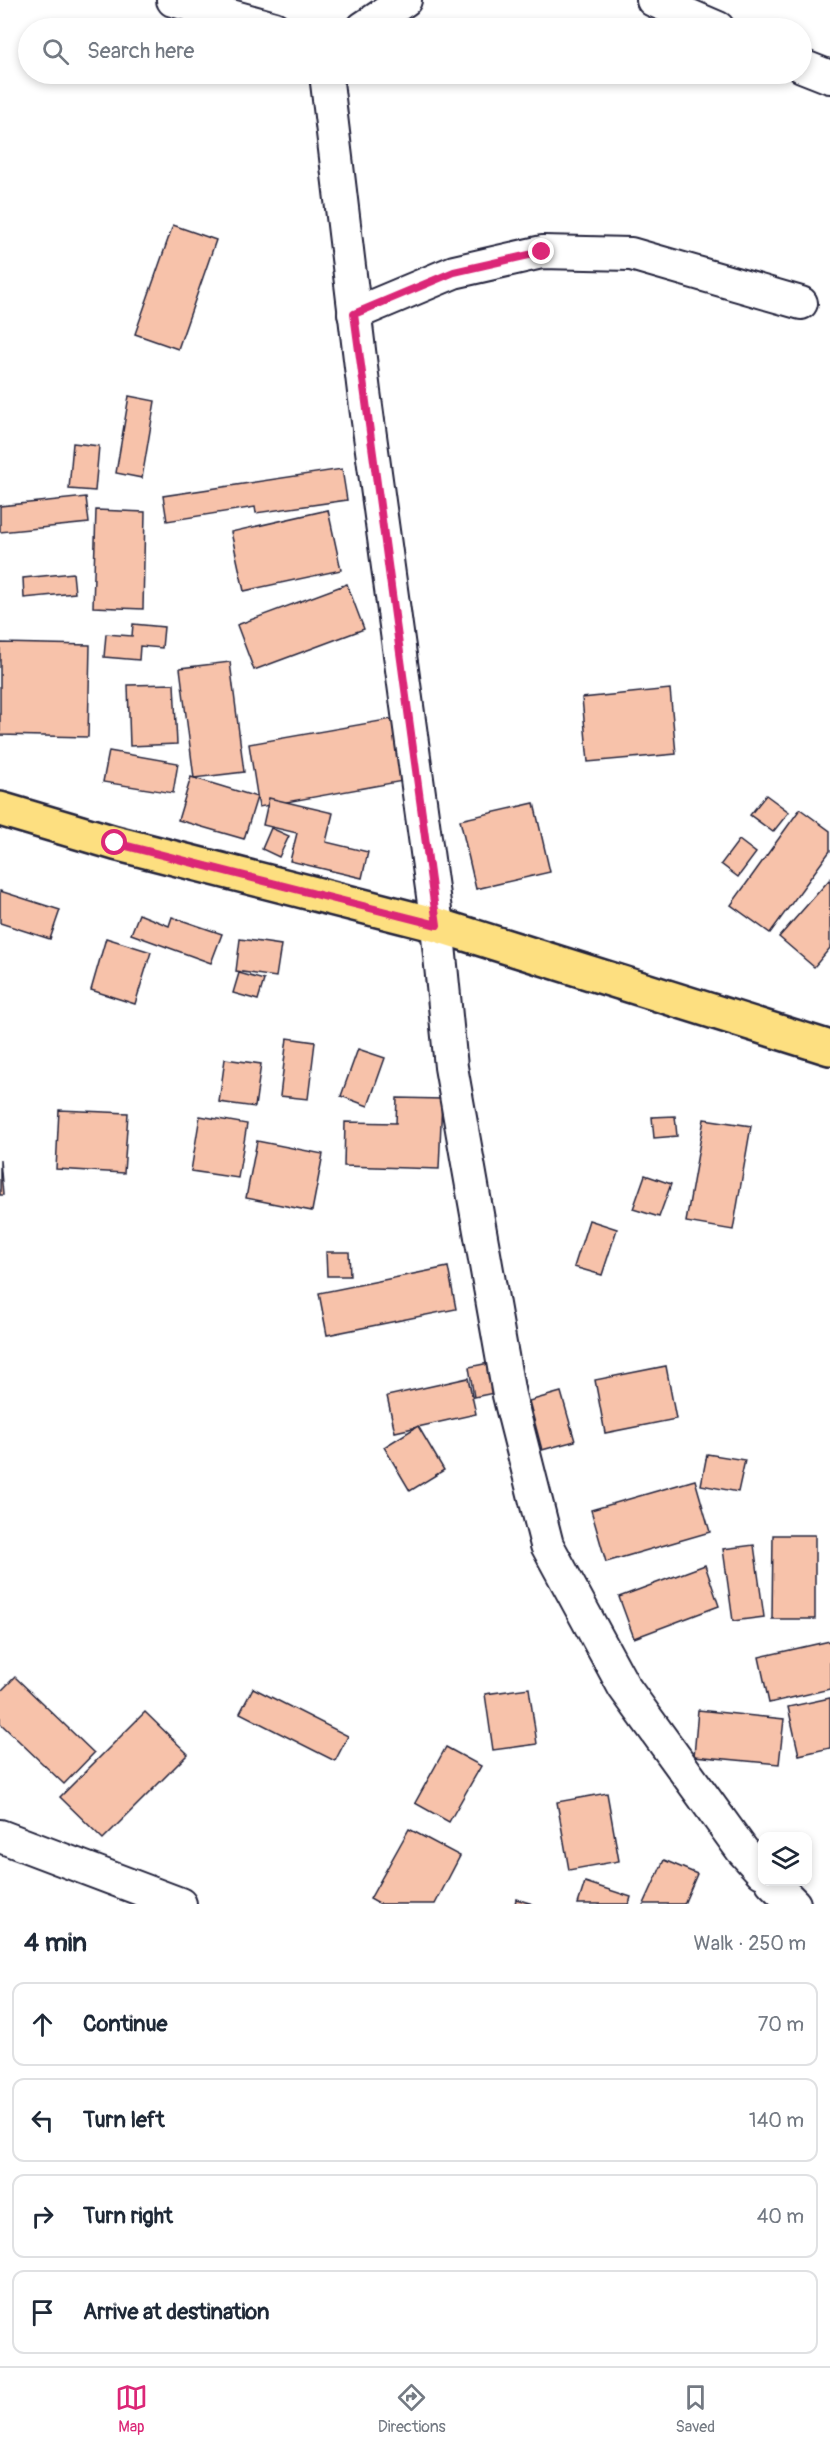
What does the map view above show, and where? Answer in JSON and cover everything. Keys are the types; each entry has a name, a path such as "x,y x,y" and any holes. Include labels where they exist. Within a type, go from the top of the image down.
{"main road":[{"path":"0,809 115,843 437,925 830,1048"}],"street":[{"path":"173,0 238,18"},
{"path":"378,18 405,0"},
{"path":"653,0 695,18"},
{"path":"812,70 830,77"},
{"path":"327,84 354,314 437,925 451,1066 509,1395 547,1545 624,1687 742,1850 758,1868"},
{"path":"354,314 454,272 542,252 631,255 801,303"},
{"path":"0,1836 180,1904"},
{"path":"777,1886 794,1904"}],"building":[{"path":"173,225 216,240 178,349 135,334"},
{"path":"129,396 155,401 142,478 116,473"},
{"path":"73,443 99,446 95,491 69,489"},
{"path":"342,469 347,500 256,513 255,507 167,521 163,496"},
{"path":"86,497 89,523 0,532 0,506"},
{"path":"96,510 145,512 143,609 93,607"},
{"path":"328,510 341,570 244,591 231,532"},
{"path":"73,573 75,593 24,598 23,578"},
{"path":"347,584 364,629 254,670 237,625"},
{"path":"133,624 164,627 162,648 140,646 139,660 104,657 106,634 132,636"},
{"path":"0,643 90,645 88,737 0,735"},
{"path":"230,662 244,772 194,778 180,668"},
{"path":"174,684 177,744 130,746 128,685"},
{"path":"670,689 676,754 588,762 582,698"},
{"path":"403,717 414,779 259,807 249,744"},
{"path":"109,751 178,763 173,793 103,782"},
{"path":"191,777 257,797 244,839 178,820"},
{"path":"766,795 789,812 773,832 750,815"},
{"path":"269,798 333,813 326,842 368,852 362,878 290,861 297,833 263,825"},
{"path":"534,803 550,872 476,889 460,820"},
{"path":"800,809 830,831 830,851 770,933 731,905"},
{"path":"271,828 289,836 279,857 262,849"},
{"path":"739,840 756,853 738,877 721,864"},
{"path":"830,879 830,948 814,967 779,937"},
{"path":"0,891 60,910 50,939 0,923"},
{"path":"139,914 169,926 172,917 222,934 211,963 131,934"},
{"path":"106,938 151,952 135,1004 91,990"},
{"path":"240,939 281,945 276,977 236,971"},
{"path":"239,973 264,980 258,1000 233,993"},
{"path":"287,1038 315,1042 308,1099 280,1096"},
{"path":"358,1049 385,1058 368,1106 341,1096"},
{"path":"225,1059 261,1064 255,1107 219,1102"},
{"path":"397,1098 442,1099 439,1169 344,1166 345,1122 396,1123"},
{"path":"59,1110 128,1113 124,1173 56,1169"},
{"path":"200,1116 247,1124 238,1178 191,1171"},
{"path":"675,1116 677,1136 654,1138 652,1117"},
{"path":"704,1119 751,1126 733,1230 686,1222"},
{"path":"257,1141 323,1154 312,1211 246,1198"},
{"path":"0,1160 3,1195 0,1195"},
{"path":"645,1175 671,1184 659,1217 633,1209"},
{"path":"589,1220 617,1229 602,1275 574,1267"},
{"path":"326,1252 349,1252 350,1276 327,1276"},
{"path":"448,1267 456,1309 327,1335 319,1293"},
{"path":"489,1363 494,1393 474,1397 469,1367"},
{"path":"666,1366 676,1419 605,1433 595,1380"},
{"path":"468,1378 476,1414 395,1432 387,1396"},
{"path":"561,1392 575,1441 542,1450 529,1401"},
{"path":"418,1426 444,1470 410,1491 384,1447"},
{"path":"707,1454 745,1460 738,1492 701,1485"},
{"path":"695,1480 710,1532 606,1562 591,1510"},
{"path":"773,1535 815,1535 815,1619 772,1619"},
{"path":"754,1545 764,1617 733,1621 723,1549"},
{"path":"705,1565 719,1606 634,1638 619,1597"},
{"path":"830,1641 830,1689 769,1703 759,1657"},
{"path":"15,1677 94,1753 64,1784 0,1723 0,1692"},
{"path":"253,1688 348,1736 335,1761 240,1713"},
{"path":"529,1688 537,1744 493,1750 485,1694"},
{"path":"830,1698 830,1748 799,1755 788,1707"},
{"path":"698,1710 784,1719 779,1764 694,1756"},
{"path":"145,1712 188,1754 103,1839 60,1797"},
{"path":"446,1747 481,1766 449,1822 415,1803"},
{"path":"607,1793 619,1861 569,1870 557,1802"},
{"path":"409,1829 460,1856 435,1904 379,1904 370,1899"},
{"path":"664,1860 697,1874 684,1904 644,1904"},
{"path":"585,1882 631,1897 629,1904 578,1904"},
{"path":"516,1899 533,1904 515,1904"}],"route":[{"path":"115,843 437,925 354,314 454,272 542,252"}]}
